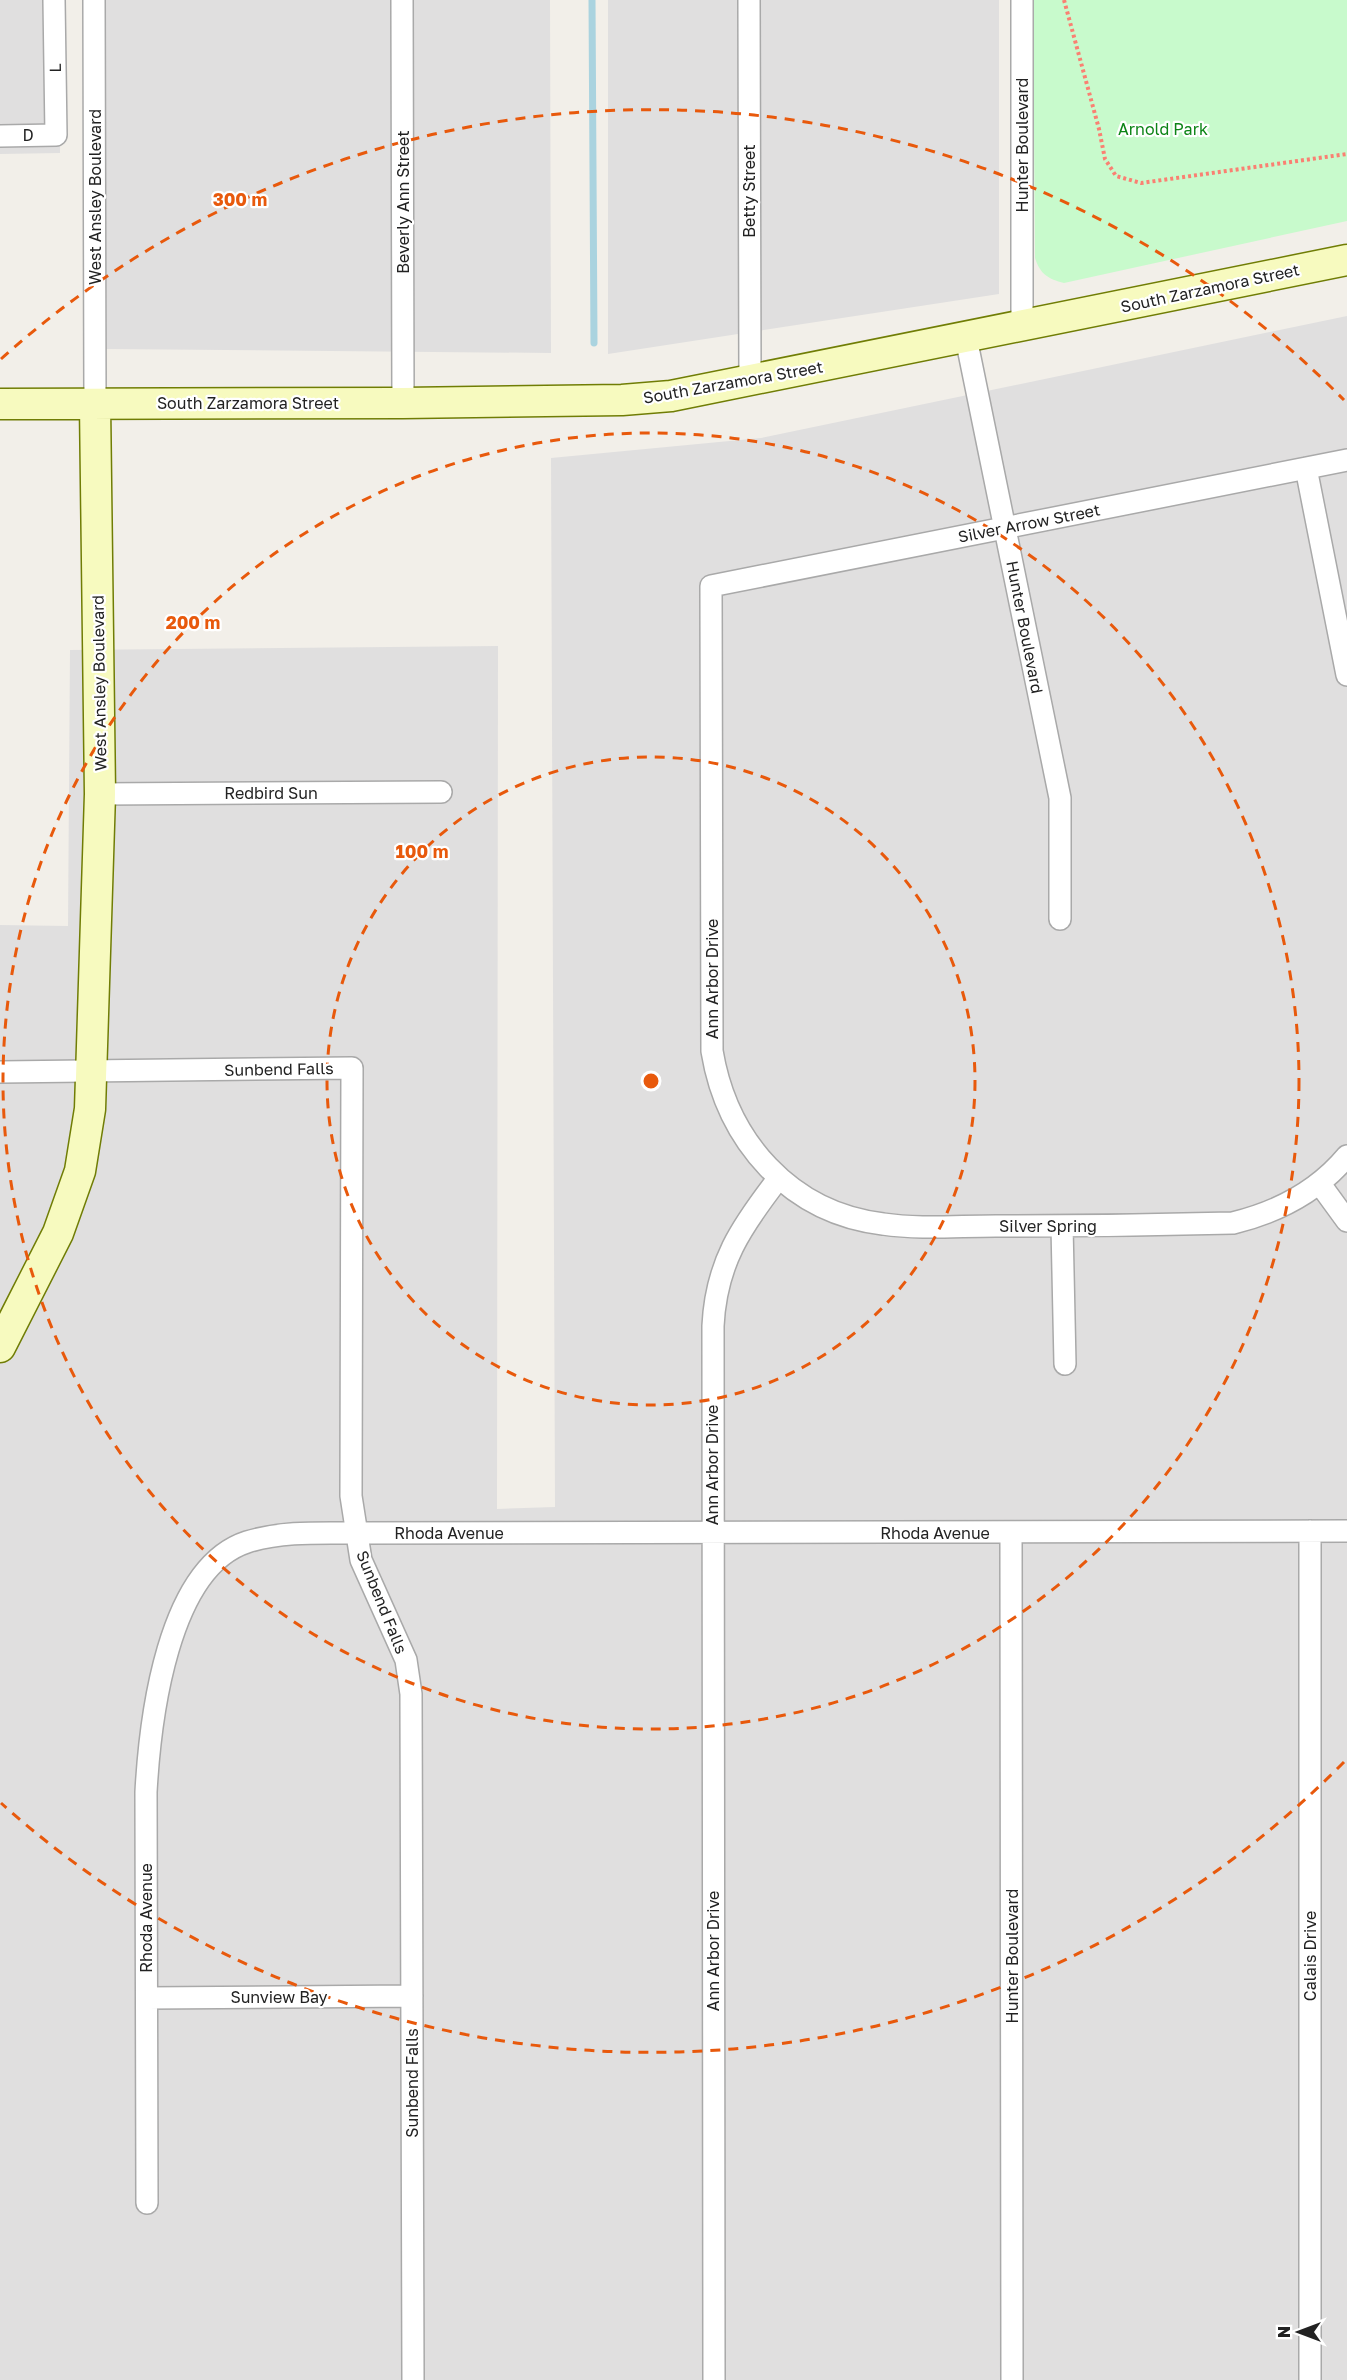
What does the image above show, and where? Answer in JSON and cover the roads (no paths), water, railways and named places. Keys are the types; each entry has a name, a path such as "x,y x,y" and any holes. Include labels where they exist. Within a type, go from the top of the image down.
{"main road":[{"name":"South Zarzamora Street","path":"0,404 403,403 622,400 671,396 750,382 1347,260"},
{"name":"West Ansley Boulevard","path":"0,1347 41,1270 73,1192 90,1109 100,794 95,404"}],"street":[{"name":"L","path":"54,0 56,135"},
{"name":"West Ansley Boulevard","path":"94,0 95,404"},
{"name":"Beverly Ann Street","path":"402,0 403,403"},
{"name":"Betty Street","path":"749,0 750,382"},
{"name":"Hunter Boulevard","path":"1022,0 1022,327"},
{"name":"D","path":"0,135 56,135"},
{"name":"Hunter Boulevard","path":"966,338 1060,798 1060,919"},
{"name":"Silver Arrow Street","path":"711,586 1347,460"},
{"path":"1306,468 1347,675"},
{"name":"Ann Arbor Drive","path":"711,586 712,1051 721,1091 733,1120 749,1146 778,1179 739,1233 717,1287 713,1326 714,2380"},
{"name":"Redbird Sun","path":"100,794 441,792"},
{"name":"Sunbend Falls","path":"0,1072 352,1068 351,1496 361,1560 406,1660 411,1694 413,2380"},
{"name":"Silver Spring","path":"778,1179 826,1209 885,1225 1062,1226 1233,1223 1275,1210 1320,1184 1347,1156"},
{"path":"1320,1184 1347,1221"},
{"path":"1062,1226 1065,1364"},
{"name":"Calais Drive","path":"1310,1531 1310,2380"},
{"name":"Rhoda Avenue","path":"147,2203 149,1747 160,1674 183,1610 203,1575 217,1559 245,1542 280,1534 356,1533 1347,1531"},
{"name":"Hunter Boulevard","path":"1011,1533 1012,2380"},
{"name":"Sunview Bay","path":"147,1998 412,1996"}],"waterway":[{"path":"592,0 594,343"}],"park label":[{"name":"Arnold Park","path":"1163,129"}]}
